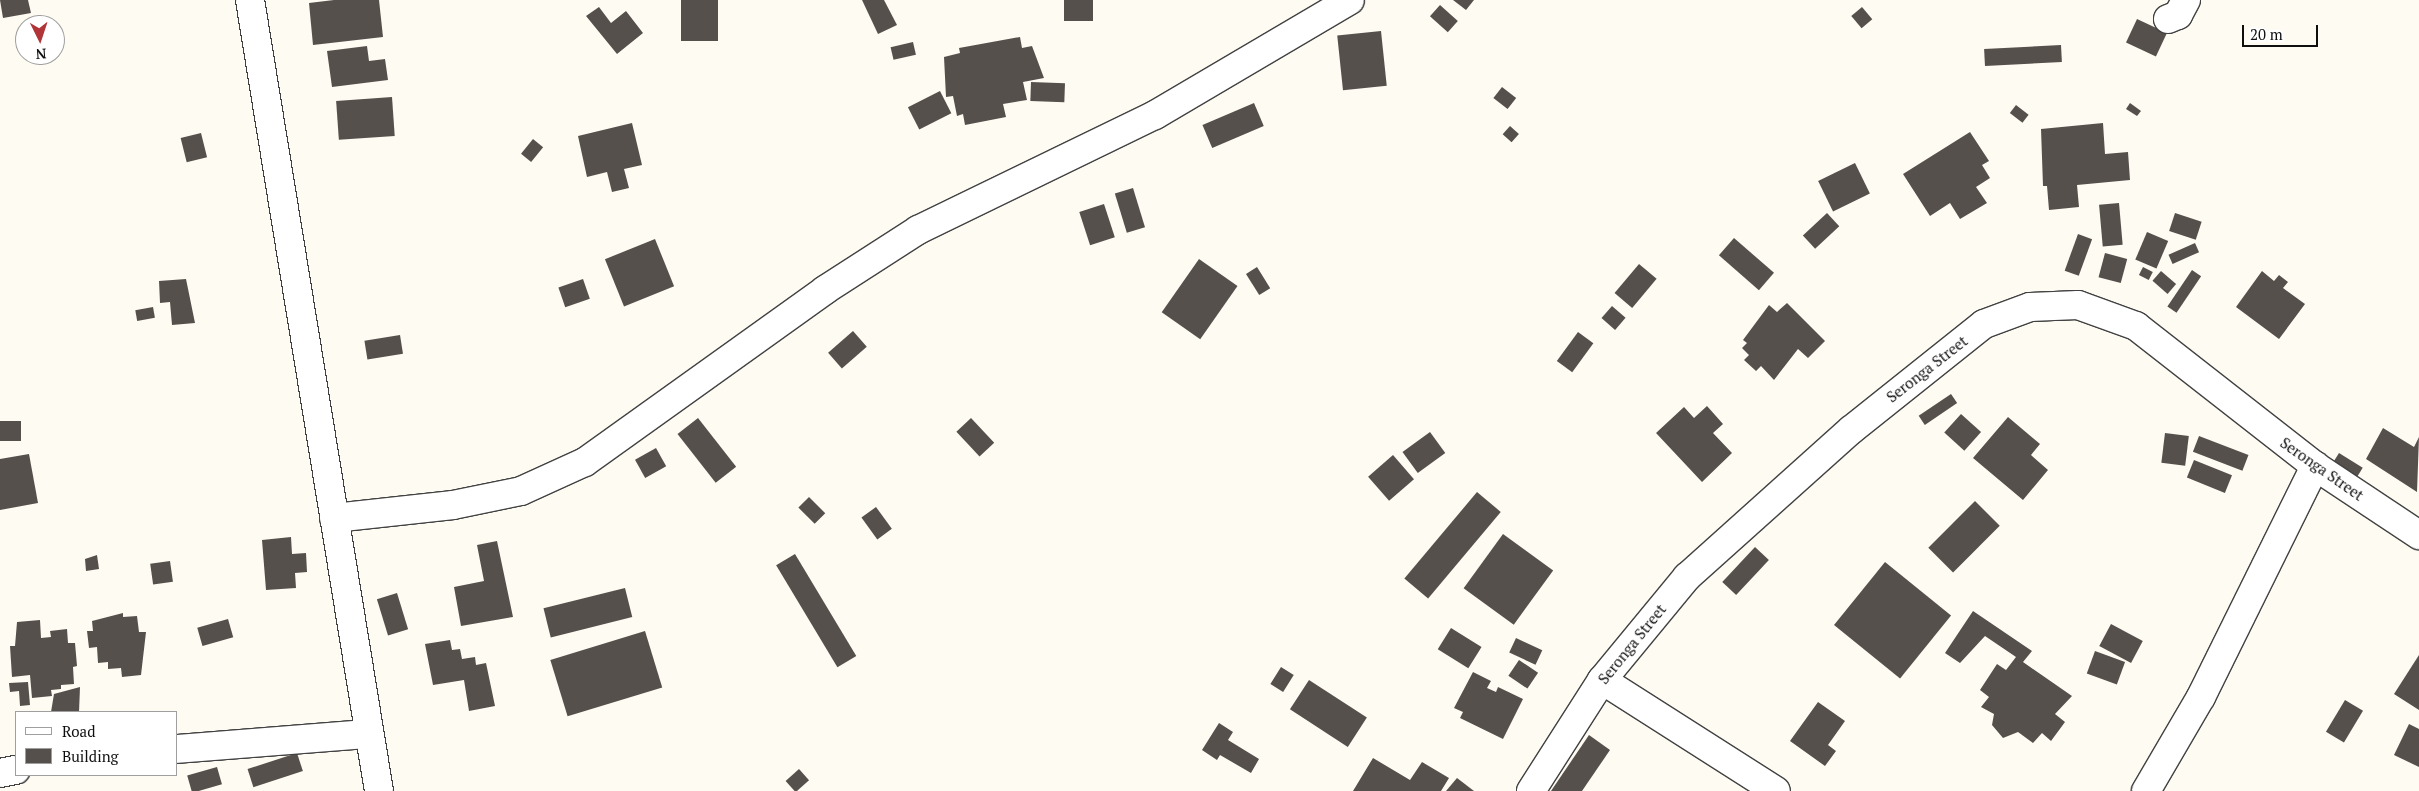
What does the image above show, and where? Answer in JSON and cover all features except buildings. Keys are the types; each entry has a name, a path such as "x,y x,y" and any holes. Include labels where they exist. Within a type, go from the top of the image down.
{"street":[{"path":"250,0 368,734 379,791"},
{"path":"334,518 453,505 520,491 585,462 825,290 918,230 1155,115 1350,0"},
{"name":"Seronga Street","path":"1532,791 1602,680 1687,576 1851,430 1984,324 2030,307 2078,305 2136,326 2315,466 2419,535"},
{"path":"2146,791 2201,696 2315,466"},
{"path":"1602,680 1776,791"},
{"path":"178,749 368,734"},
{"path":"0,773 15,770"}]}
